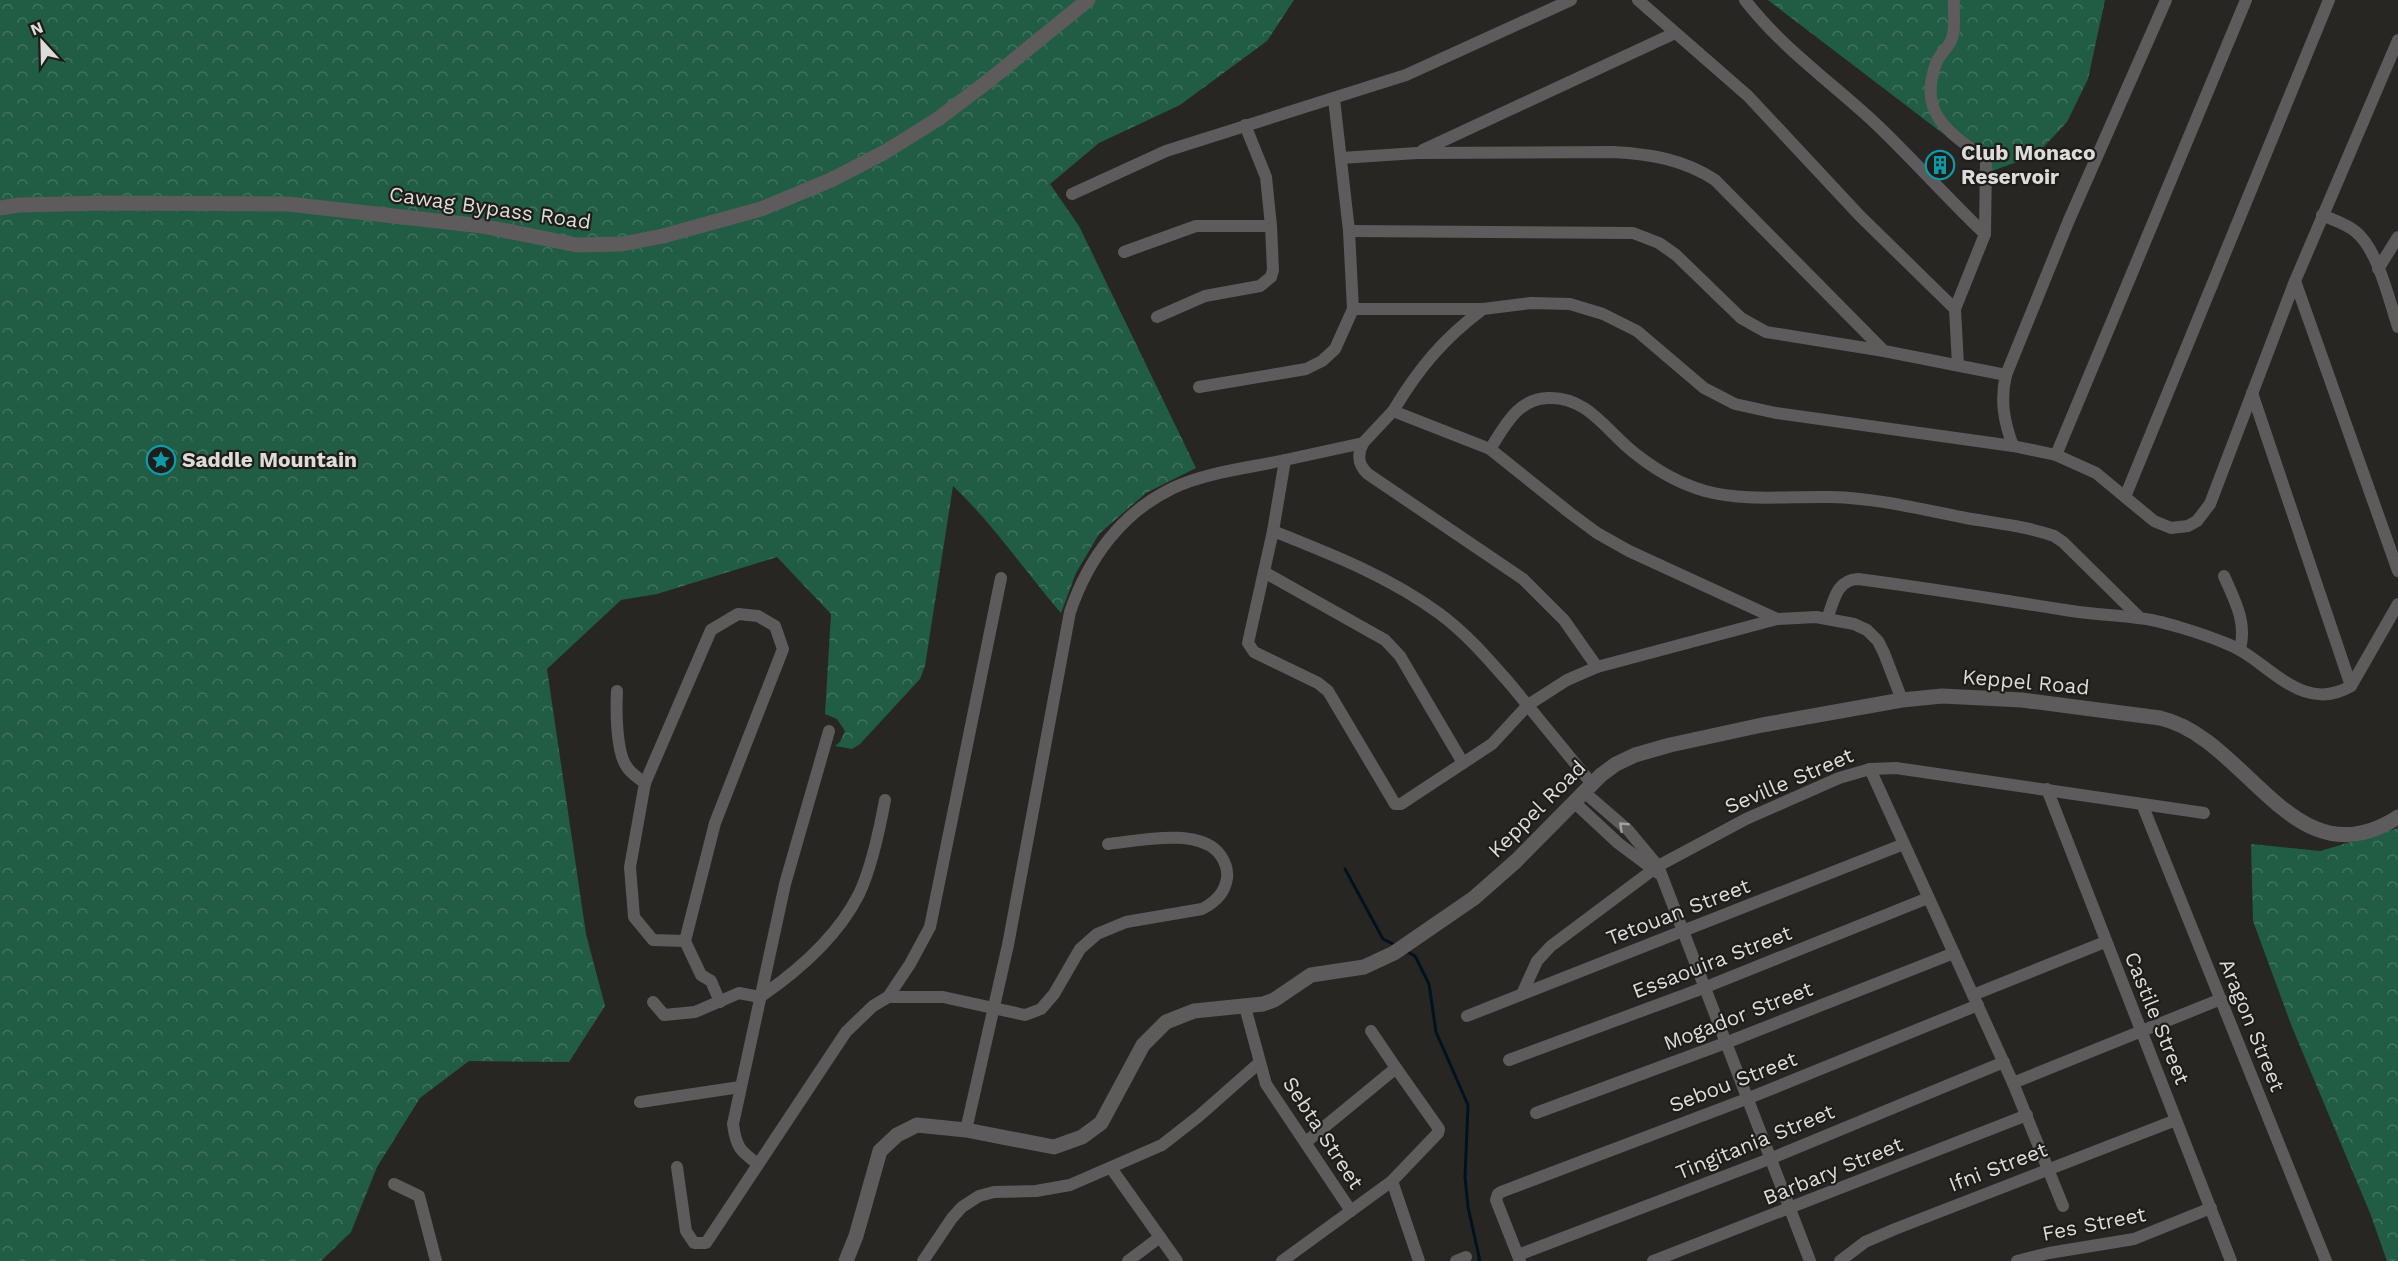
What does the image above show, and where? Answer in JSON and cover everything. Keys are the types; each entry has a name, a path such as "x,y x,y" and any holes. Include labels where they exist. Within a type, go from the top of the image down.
{"street":[{"name":"Cawag Bypass Road","path":"0,208 19,205 104,203 288,204 482,226 577,245 622,244 663,237 761,209 831,180 885,152 938,119 1088,0"},
{"path":"1072,194 1166,152 1245,124 1334,99 1439,61 1571,0"},
{"path":"1638,0 1748,96 1860,216 1955,309"},
{"path":"1745,0 1793,52 1874,122 1985,234"},
{"path":"1954,0 1953,38 1938,60 1931,84 1934,109 1948,133 1986,159 1985,234 1955,309 1958,366"},
{"path":"2013,447 2003,410 2006,375 2069,220 2166,0"},
{"path":"2056,455 2246,0"},
{"path":"2125,497 2329,0"},
{"path":"1417,153 1675,33"},
{"path":"1353,309 1483,309 1549,303 1570,304 1622,322 1647,338 1677,367 1704,388 1735,404 1754,409 2056,455 2096,473 2149,517 2164,526 2179,528 2197,521 2216,492 2295,280 2398,40"},
{"path":"1199,387 1306,369 1322,361 1335,349 1353,309 1349,231 1334,99"},
{"path":"1157,317 1205,296 1253,288 1266,283 1271,277 1273,270 1271,226 1266,177 1245,124"},
{"path":"1341,158 1417,153 1644,153 1668,158 1696,168 1714,180 1884,351"},
{"path":"2322,215 2358,233 2371,252 2398,327"},
{"path":"1124,252 1196,226 1271,226"},
{"path":"1349,231 1633,233 1668,249 1741,318 1766,332 1884,351 2006,375"},
{"path":"2378,269 2398,237"},
{"path":"2295,280 2398,571"},
{"path":"1483,309 1457,329 1425,362 1394,411 1363,443 1359,452 1359,461 1368,474 1523,579 1564,620 1597,667"},
{"path":"2252,393 2350,686"},
{"path":"1490,449 1519,408 1532,401 1548,398 1564,399 1592,412 1638,456 1682,482 1702,490 1739,497 1832,497 1881,502 2054,536 2063,542 2140,618"},
{"path":"1394,411 1490,449 1570,513 1605,537 1629,551 1777,619"},
{"path":"966,1130 1008,945 1070,612 1083,576 1106,542 1126,521 1154,499 1175,488 1203,478 1363,443"},
{"path":"1285,460 1274,531 1248,643 1254,652 1318,683 1328,691 1394,803 1401,804 1492,744 1528,705 1567,680 1597,667 1777,619 1816,617 1854,624 1868,630 1884,653 1902,700"},
{"path":"1274,531 1358,566 1411,594 1441,615 1471,641 1528,705 1583,793 1628,830 1658,870 1728,1042 1810,1261"},
{"path":"1264,572 1385,640 1400,656 1463,763"},
{"path":"2224,576 2242,621 2243,633 2240,649"},
{"path":"677,1167 686,1231 694,1243 706,1243 846,1032 873,1006 888,997 910,964 930,927 1001,578"},
{"path":"1827,619 1842,583 1858,579 1977,594 2079,612 2140,618 2208,637 2240,649 2273,674 2307,692 2326,694 2342,691 2350,686 2398,604"},
{"path":"685,941 653,940 634,917 630,867 645,783 711,630 738,614 758,616 775,626 783,649 715,823 685,941 701,975 711,981 720,1002"},
{"path":"617,691 616,704 622,760 628,770 645,783"},
{"name":"Keppel Road","path":"846,1261 856,1236 880,1151 897,1136 917,1125 966,1130 1054,1147 1082,1137 1101,1124 1143,1045 1158,1028 1185,1013 1216,1008 1245,1007 1274,1000 1311,975 1364,967 1383,959 1474,898 1516,861 1583,793 1616,764 1653,749 1773,723 1902,700 1942,696 1987,697 2080,707 2169,721 2197,735 2280,806 2315,830 2332,835 2356,835 2374,830 2398,817"},
{"path":"758,1164 743,1153 735,1142 733,1124 785,884 829,731"},
{"name":"Seville Street","path":"1522,994 1537,961 1551,946 1658,870 1765,809 1816,787 1870,769 1896,768 2204,813"},
{"path":"1870,769 2004,1062 2062,1206"},
{"name":"Castile Street","path":"2047,789 2231,1261"},
{"path":"653,1002 664,1015 695,1012 739,993 760,997 784,981 820,946 852,908 861,891 885,800"},
{"name":"Aragon Street","path":"2142,804 2326,1261"},
{"path":"888,997 943,997 1025,1015 1041,1009 1054,994 1080,949 1097,934 1126,922 1202,909 1213,904 1223,891 1228,876 1226,864 1218,852 1203,842 1176,838 1108,844"},
{"name":"Tetouan Street","path":"1467,1016 1904,844"},
{"name":"Essaouira Street","path":"1509,1060 1706,987 1928,898"},
{"name":"Sebou Street","path":"1519,1258 1496,1200 1498,1194 1749,1098 2105,942"},
{"name":"Mogador Street","path":"1536,1113 1728,1042 1954,953"},
{"path":"2013,1083 2221,999"},
{"name":"Sebta Street","path":"1245,1007 1266,1083 1351,1211"},
{"path":"1282,1261 1392,1181 1438,1133 1437,1124 1371,1031"},
{"name":"Tingitania Street","path":"1519,1258 1772,1158 2004,1062"},
{"path":"923,1261 952,1218 962,1207 979,1196 994,1192 1036,1191 1070,1185 1162,1145 1259,1063"},
{"path":"1306,1142 1396,1068"},
{"path":"640,1102 740,1087"},
{"name":"Barbary Street","path":"1653,1261 2027,1115"},
{"name":"Ifni Street","path":"1840,1261 1875,1238 2176,1120"},
{"path":"1111,1168 1177,1261"},
{"path":"1392,1181 1419,1261"},
{"path":"394,1184 419,1196 436,1261"},
{"name":"Fes Street","path":"2017,1261 2042,1254 2134,1239 2211,1208"},
{"path":"1128,1261 1160,1238"}],"green space":[{"path":"0,0 1294,0 1267,41 1180,105 1099,143 1050,184 1079,226 1196,468 1146,493 1099,534 1076,573 1061,613 995,532 953,486 925,666 920,679 860,744 852,749 835,746 840,742 845,731 837,719 825,714 831,614 777,557 657,594 621,600 547,669 586,934 605,1006 569,1062 469,1061 420,1098 377,1167 351,1232 321,1261 0,1261"},
{"path":"1768,0 2105,0 2088,79 2067,122 2036,155 1992,171"},
{"path":"2398,828 2398,1261 2387,1261 2370,1213 2292,1027 2253,921 2251,844 2320,851"}],"waterway":[{"path":"1345,869 1383,939 1395,945"},
{"path":"1406,951 1415,956 1429,984 1436,1032 1468,1105 1465,1177 1468,1207 1480,1261"}],"place":[{"name":"Club Monaco Reservoir","path":"1940,165"},
{"name":"Saddle Mountain","path":"161,460"}]}
